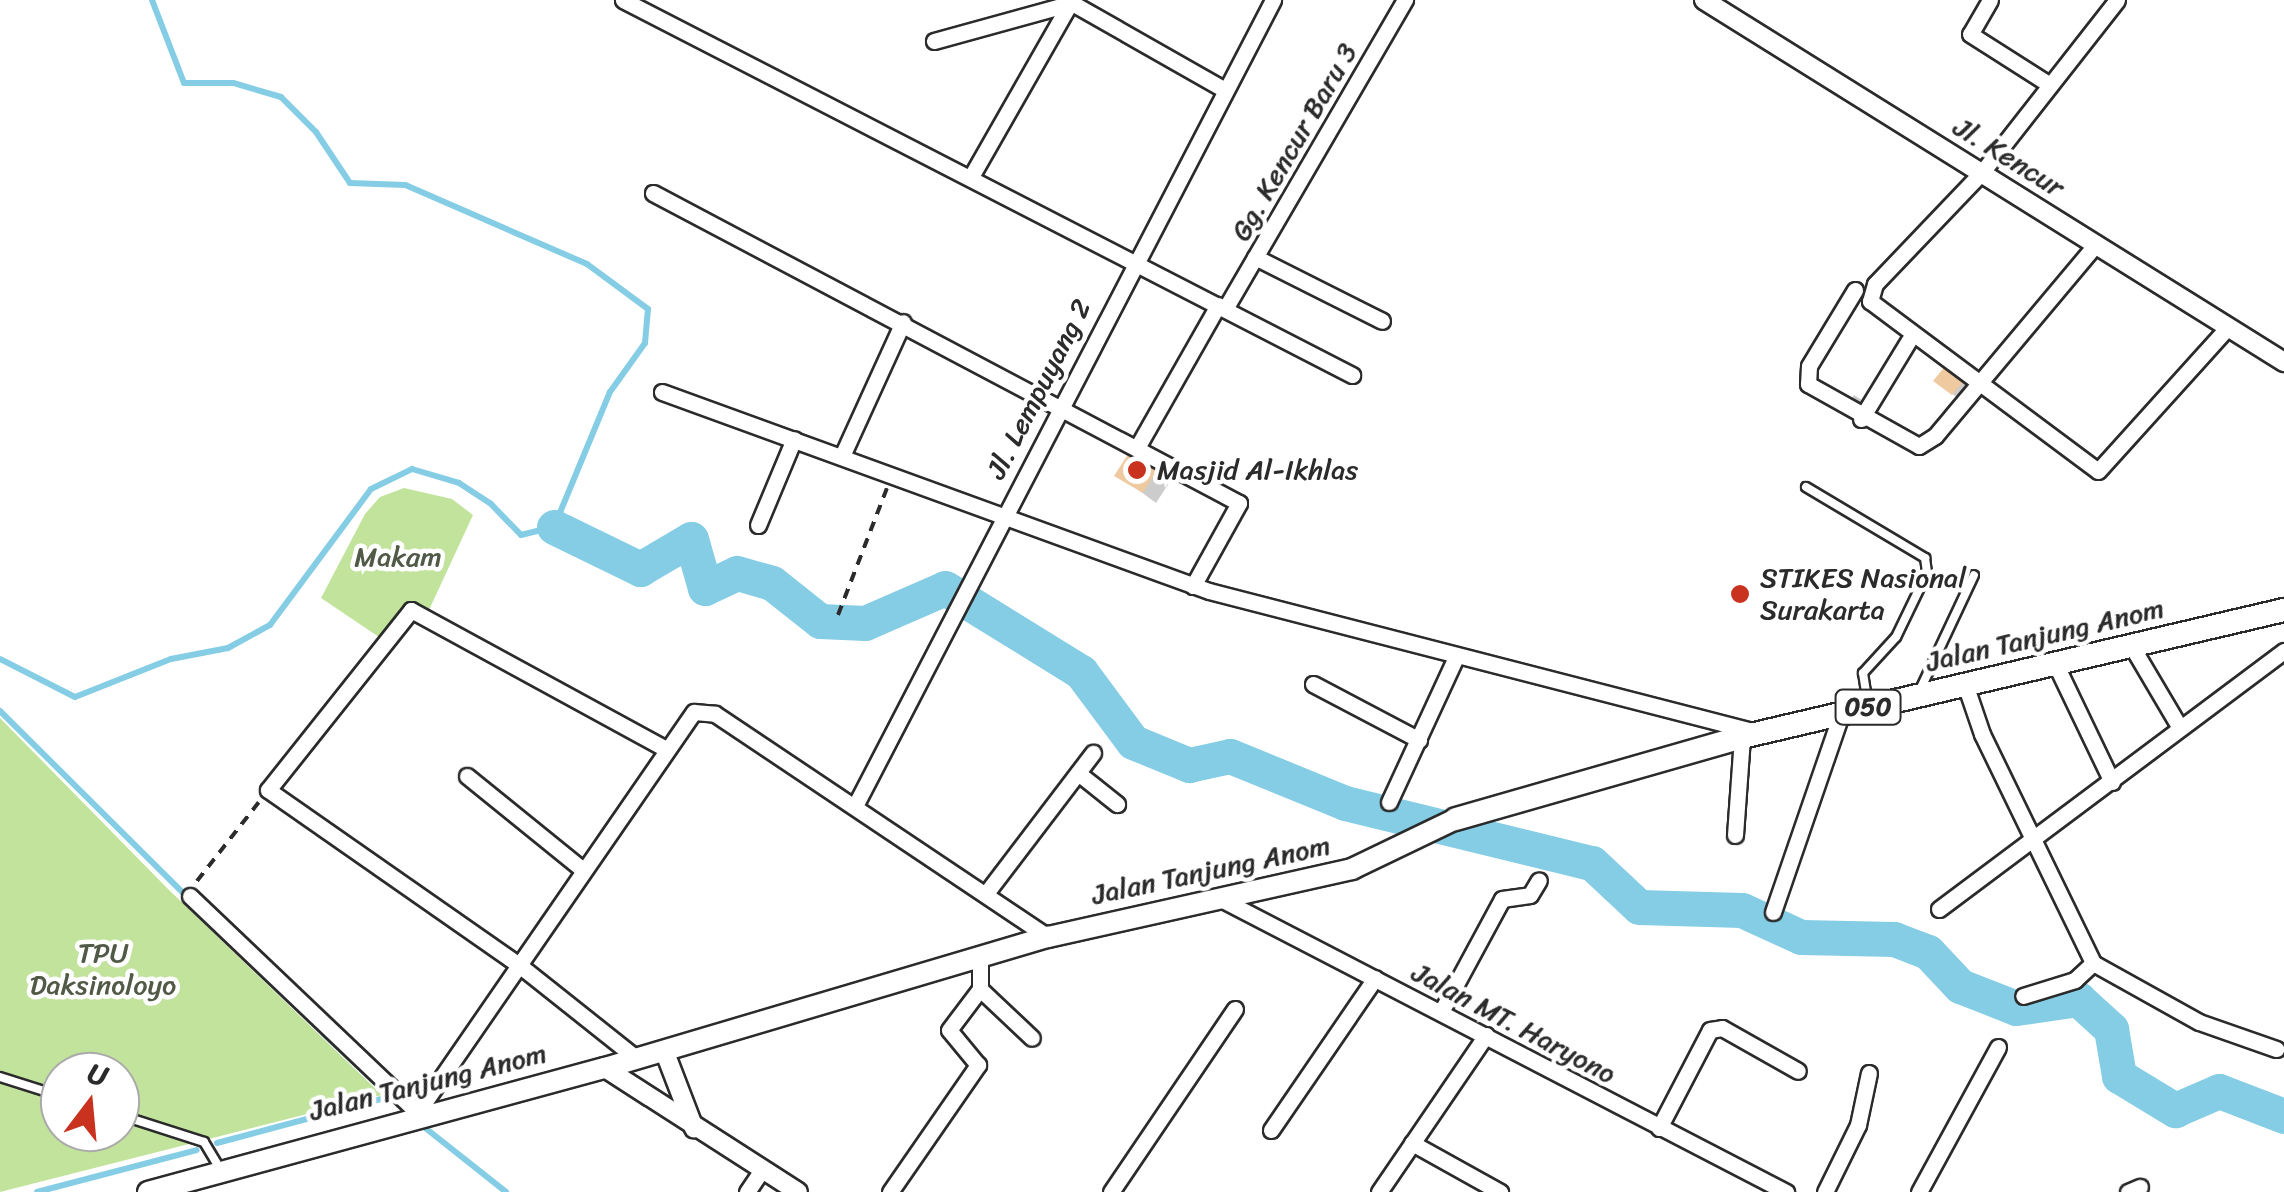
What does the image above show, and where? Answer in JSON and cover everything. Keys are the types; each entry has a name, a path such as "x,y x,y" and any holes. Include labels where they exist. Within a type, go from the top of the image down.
{"main road":[{"name":"Jalan Tanjung Anom","path":"148,1192 173,1188 220,1168 416,1114 605,1068 1048,937 1352,870 1456,819 1751,735 2284,610"}],"street":[{"path":"623,0 759,74 972,175 1132,263 1352,375"},
{"name":"Jl. Lempuyang 2","path":"856,804 1132,263 1273,0"},
{"name":"Gg. Kencur Baru 3","path":"1138,446 1255,257 1405,0"},
{"name":"Jl. Kencur","path":"1704,0 2284,362"},
{"path":"1990,0 1970,34 2050,86"},
{"path":"2118,0 1982,172 1870,296 1977,382 2098,471 2228,327"},
{"path":"972,175 1072,2"},
{"path":"934,41 1072,2 1225,90"},
{"path":"652,192 1060,402 1239,503 1193,586"},
{"path":"1855,290 1807,374 1812,392 1918,446 1935,436 2096,244"},
{"path":"1255,257 1382,322"},
{"path":"842,456 902,322"},
{"path":"1861,419 1909,340"},
{"path":"662,392 1193,586 1751,735 1735,835"},
{"path":"758,524 794,439"},
{"path":"636,1058 519,966 268,790 411,610 664,748"},
{"path":"2130,645 2180,728"},
{"path":"1939,909 2284,651"},
{"path":"1390,802 1456,657"},
{"path":"2055,663 2112,782"},
{"path":"1313,684 1419,740"},
{"path":"1965,684 2032,838 2093,963 2199,1022 2276,1049"},
{"path":"190,896 416,1114 688,715 716,714 988,892 1048,937"},
{"path":"1773,912 1841,714"},
{"path":"988,892 1093,753"},
{"path":"1078,773 1116,804"},
{"path":"467,776 582,870"},
{"path":"1442,1012 1498,904 1530,895 1539,880"},
{"name":"Jalan MT. Haryono","path":"1219,898 1786,1192"},
{"path":"890,1192 978,1064 949,1030 980,989 980,956"},
{"path":"2023,996 2074,980 2093,963"},
{"path":"1270,1130 1375,978"},
{"path":"980,989 1032,1038"},
{"path":"1111,1192 1235,1008"},
{"path":"1659,1128 1710,1030 1722,1028 1798,1071"},
{"path":"1379,1192 1486,1035"},
{"path":"1919,1192 1998,1047"},
{"path":"664,1050 694,1128"},
{"path":"605,1068 798,1192"},
{"path":"1824,1192 1858,1124 1869,1072"},
{"path":"1412,1143 1500,1192"},
{"path":"746,1192 762,1170"}],"lane":[{"path":"1806,486 1925,558 1927,573 1896,637 1863,673 1869,707"},
{"path":"1917,696 1974,574"},
{"path":"0,1077 40,1090"},
{"path":"140,1121 204,1142 220,1168"}],"path":[{"path":"838,614 892,475"},
{"path":"190,896 268,790"}],"green space":[{"name":"Makam","path":"404,488 452,499 473,515 429,610 402,610 379,637 321,598 365,514 380,497"},
{"name":"TPU Daksinoloyo","path":"0,718 168,889 382,1095 0,1192"}],"building":[{"path":"1946,365 1965,380 1952,395 1933,381"},
{"name":"Masjid Al-Ikhlas","path":"1132,448 1160,465 1143,493 1114,476"}],"waterway":[{"path":"0,659 75,697 171,659 228,648 270,625 371,489 412,469 459,483 491,504 521,535 554,527 610,392 645,343 648,309 587,264 405,185 350,183 316,132 281,97 233,83 184,83 152,0"},
{"path":"554,527 640,569 691,539 705,588 737,573 772,583 820,621 865,623 945,588 1081,672 1133,742 1189,765 1230,756 1345,803 1592,863 1639,907 1742,910 1801,937 1894,939 1928,952 1960,986 2016,1008 2078,999 2111,1029 2119,1076 2175,1110 2219,1091 2284,1116"},
{"path":"0,711 187,897"},
{"path":"323,1033 394,1100"},
{"path":"217,1143 389,1097"},
{"path":"419,1123 506,1192"},
{"path":"37,1192 197,1150"}],"place":[{"name":"Masjid Al-Ikhlas","path":"1137,470"},
{"name":"STIKES Nasional Surakarta","path":"1740,594"}]}
